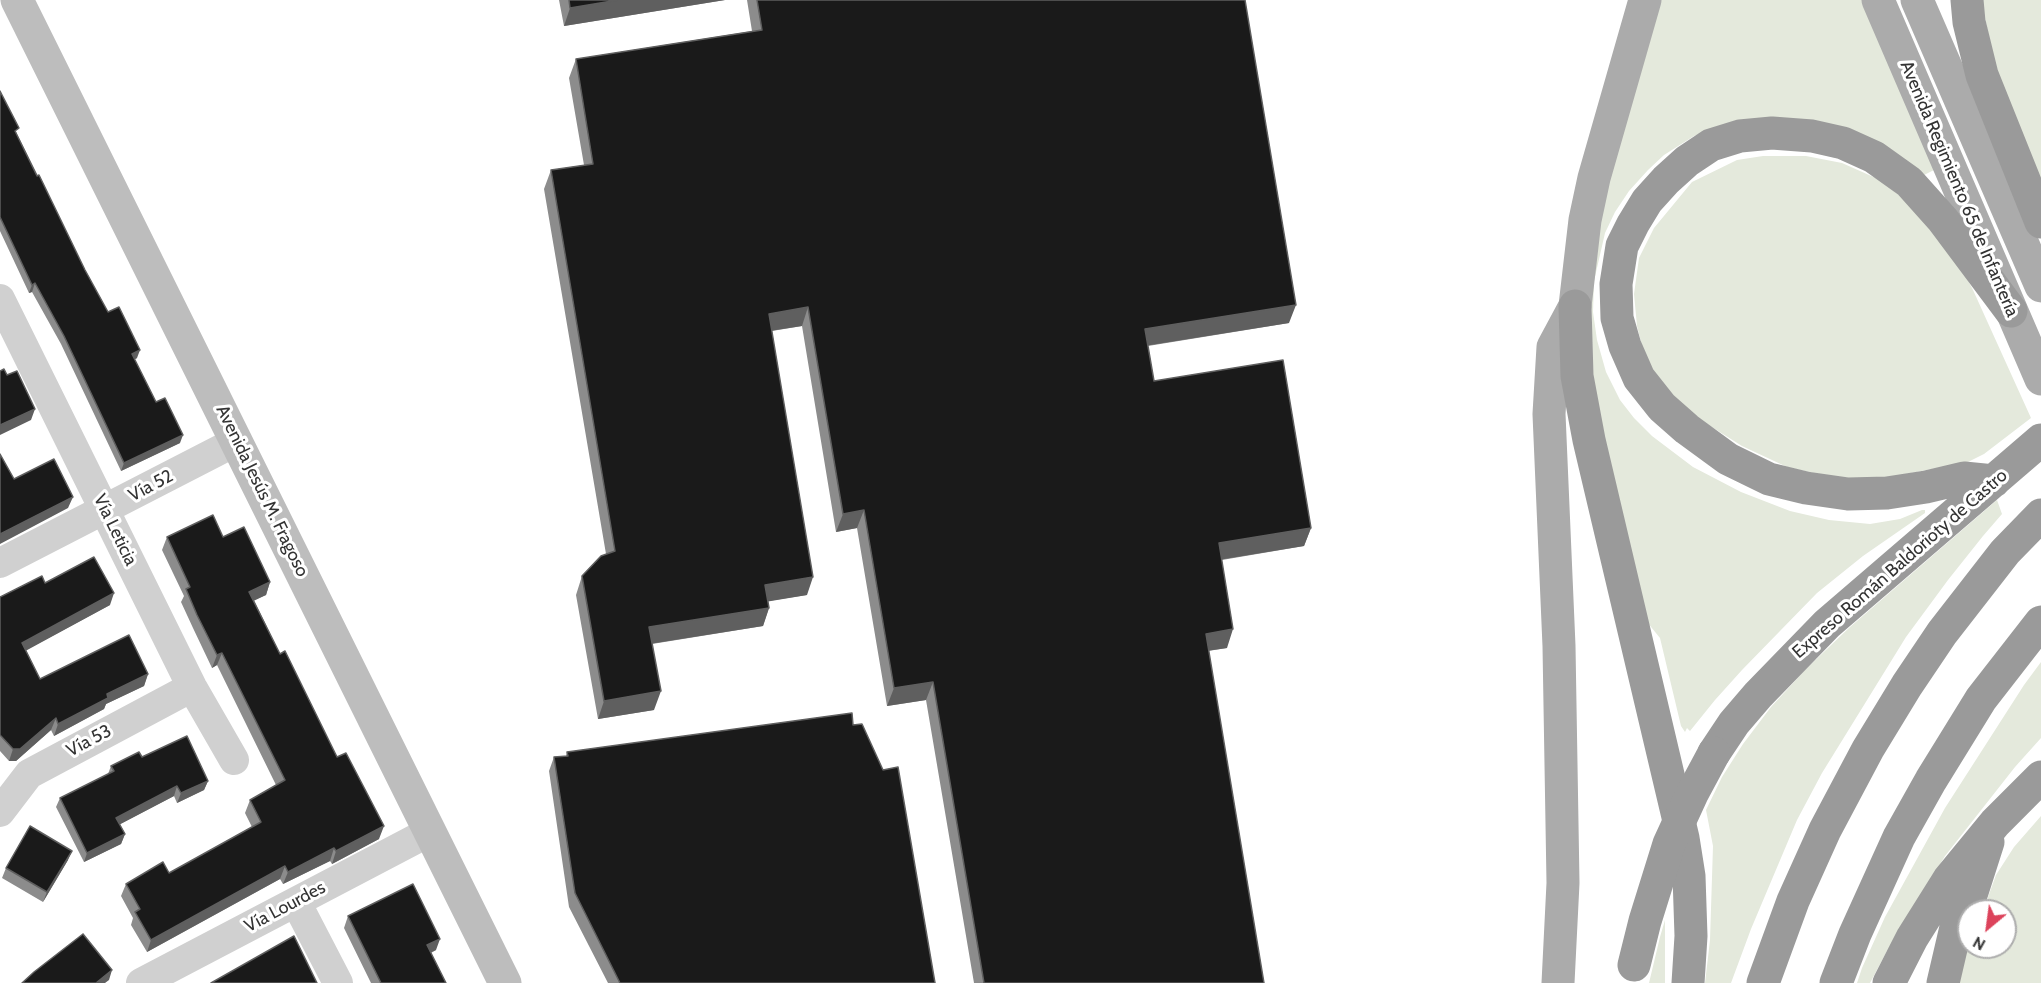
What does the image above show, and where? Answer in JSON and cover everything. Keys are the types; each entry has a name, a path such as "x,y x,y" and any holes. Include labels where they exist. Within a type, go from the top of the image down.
{"highway":[{"path":"1967,0 1969,22 1982,75 2041,222"},
{"path":"1994,481 1964,478 1887,493 1848,494 1806,488 1769,479 1728,459 1687,429 1662,407 1639,378 1625,346 1617,318 1616,284 1622,246 1647,201 1666,180 1687,161 1711,145 1740,136 1772,133 1812,136 1843,143 1874,157 1909,182 1943,220 2011,311"},
{"path":"1575,306 1576,376 1683,838 1689,876 1691,936 1688,983"},
{"name":"Expreso Román Baldorioty de Castro","path":"1633,974 1645,921 1668,844 1714,753 1734,723 1827,624 2041,440"},
{"path":"1763,983 1793,901 1825,830 1868,749 1942,633 2005,552 2041,515"},
{"path":"1836,983 1855,934 1899,837 1931,780 1981,699 2041,622"},
{"path":"1889,983 1912,938 1949,879 1995,823 2041,777"},
{"path":"1943,983 1957,923 1972,892 1995,823"}],"main road":[{"path":"1558,983 1563,883 1559,646 1549,414 1553,347 1575,306 1584,231 1594,178 1645,0"},
{"name":"Avenida Regimiento 65 de Infantería","path":"1878,0 2041,379"},
{"name":"Avenida Regimiento 65 de Infantería","path":"1917,0 2041,286"}],"street":[{"name":"Avenida Jesús M. Fragoso","path":"17,0 505,983"},
{"name":"Vía Leticia","path":"0,299 9,338 105,509 192,687 234,760"},
{"name":"Vía 52","path":"0,563 237,441"},
{"name":"Vía 53","path":"0,812 29,774 192,687"},
{"name":"Vía Lourdes","path":"141,983 429,832"},
{"path":"296,902 338,983"}],"shaded area":[{"path":"1661,0 1863,0 1934,170 1916,179 1717,127 1694,136 1664,155 1648,170 1629,191 1605,233 1594,281 1593,312 1597,340 1606,372 1620,400 1652,436 1693,467 1741,492 1790,511 1829,520 1870,524 1900,519 1925,510 1925,513 1863,556 1817,593 1742,670 1690,731 1687,728 1685,732 1681,726 1660,638 1647,622 1593,392 1591,281 1600,220 1613,160"},
{"path":"1981,0 2041,0 2041,179 1998,78"},
{"path":"1763,156 1806,156 1842,163 1878,179 1912,205 1959,263 2031,418 1984,454 1968,462 1870,481 1827,476 1787,467 1742,446 1707,424 1672,397 1654,374 1644,354 1637,326 1634,294 1639,258 1654,228 1692,182 1737,160"},
{"path":"1997,500 2002,514 1948,580 1906,637 1822,773 1797,820 1731,983 1705,983 1710,940 1713,846 1706,810 1722,777 1771,707 1806,669 1850,627"},
{"path":"2041,662 2041,738 2015,767 1945,856 1870,983 1857,983 1885,917 1945,808"},
{"path":"2041,816 2041,983 1952,983 1961,959 2017,959 2017,899 1987,899 1996,875 2014,847"},
{"path":"1665,920 1665,983 1649,983 1660,937"}],"building":[{"path":"569,0 618,0 570,8"},
{"path":"757,0 1245,0 1296,305 1145,329 1154,381 1283,360 1311,528 1219,543 1233,629 1206,634 1264,983 984,983 933,682 894,688 864,510 843,514 808,307 769,314 813,577 765,585 769,608 649,627 661,691 604,701 582,576 601,556 615,551 551,170 593,164 576,59 762,30"},
{"path":"0,91 19,128 15,131 85,270 108,312 119,307 140,350 132,354 156,402 165,398 183,435 124,463 64,336 35,283 32,285 0,217"},
{"path":"4,369 7,375 17,371 35,409 0,425 0,371"},
{"path":"0,454 14,479 54,459 73,497 0,534"},
{"path":"213,515 223,537 244,527 270,582 249,592 280,654 285,651 337,757 346,753 384,826 336,851 334,848 288,872 285,866 151,940 135,912 140,909 126,884 163,862 169,873 261,822 250,800 285,780 222,653 217,655 197,615 186,589 190,587 167,537"},
{"path":"94,557 114,593 22,643 40,679 129,635 148,674 107,694 108,698 58,724 56,718 20,749 13,749 0,735 0,597 42,576 45,583"},
{"path":"852,713 853,725 862,724 883,770 898,767 935,983 620,983 575,893 554,757 568,756 567,752"},
{"path":"187,736 208,781 181,793 177,786 116,818 125,834 87,853 60,798 114,771 111,766 139,752 142,757"},
{"path":"30,826 72,851 47,892 6,868"},
{"path":"413,884 440,939 427,945 446,983 381,983 348,916"},
{"path":"83,934 112,970 96,983 22,983 34,972"},
{"path":"294,936 317,983 211,983"}]}
